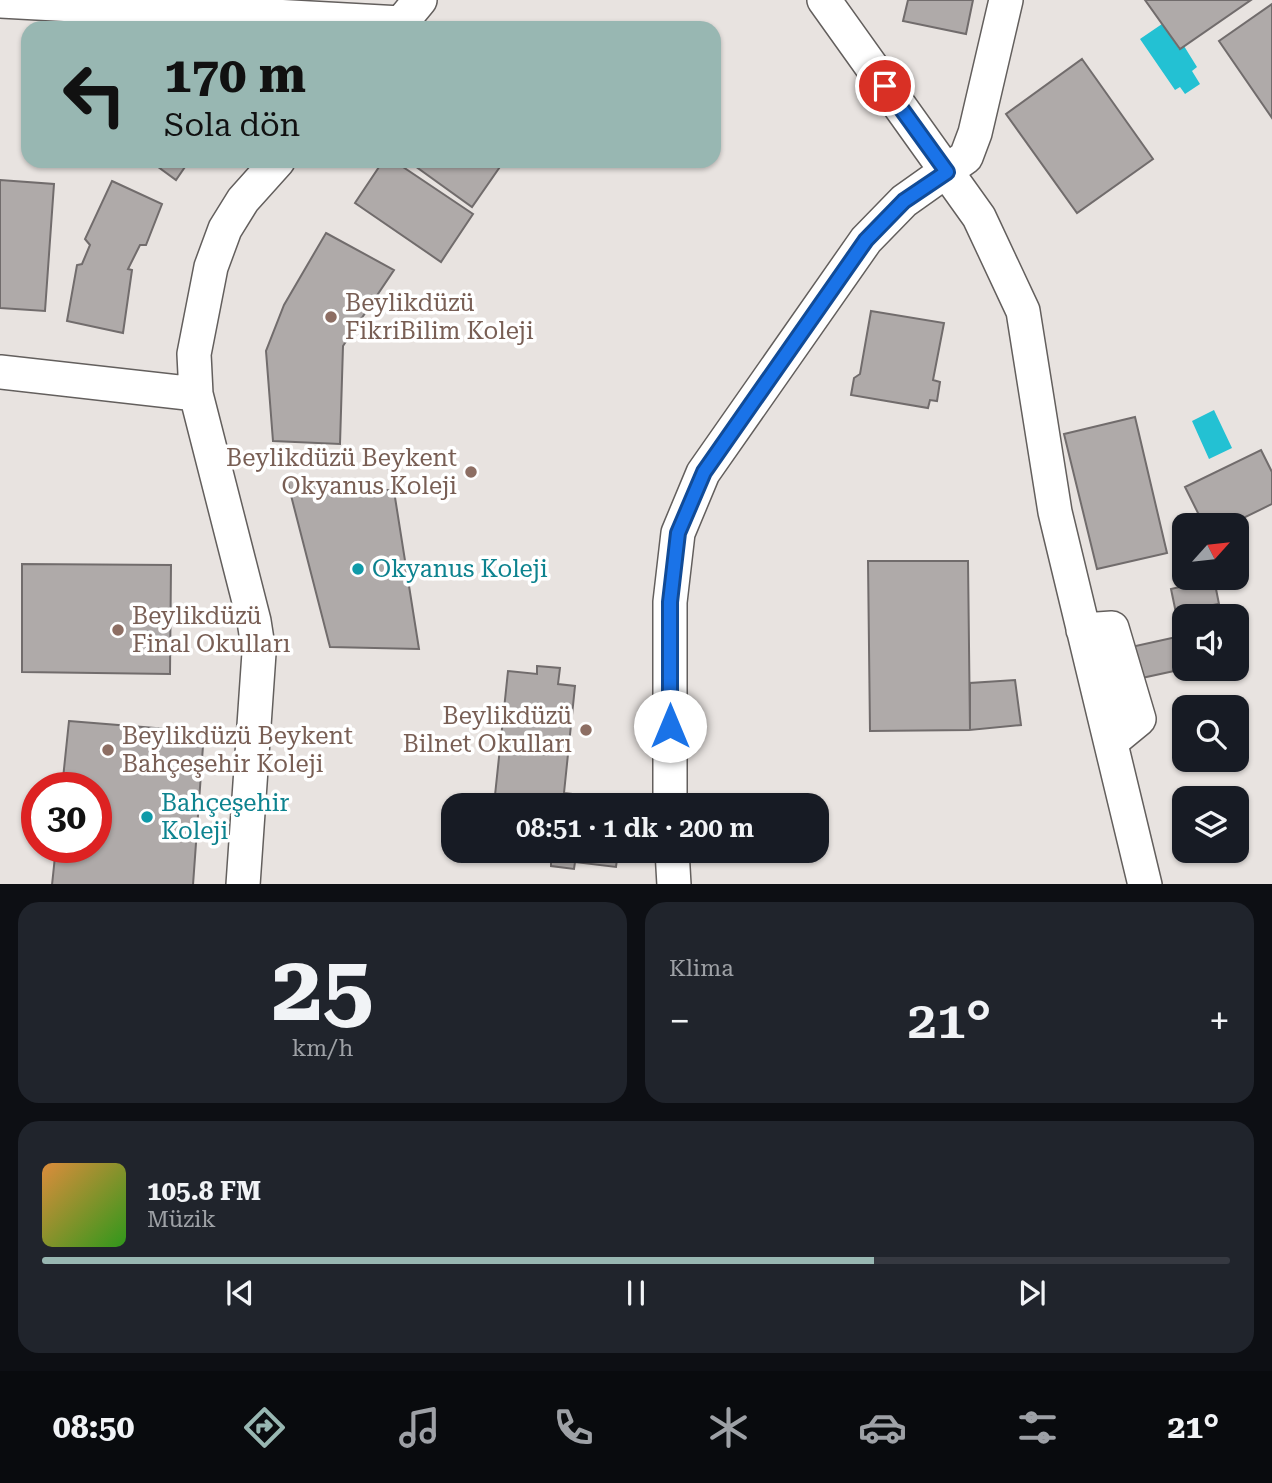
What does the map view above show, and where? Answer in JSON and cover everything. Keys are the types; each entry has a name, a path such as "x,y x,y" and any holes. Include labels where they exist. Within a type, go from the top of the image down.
{"street":[{"path":"824,0 979,217 1023,311 1055,512 1145,884"},
{"path":"670,793 670,602 678,533 704,472 866,240 904,201 966,157 975,134 1006,0"},
{"path":"0,1 406,17"},
{"path":"243,884 259,653 254,621 196,394 194,354 211,267 225,229 237,209 272,168"},
{"path":"0,372 196,394"},
{"path":"673,863 674,884"}],"water":[{"path":"1162,24 1179,49 1184,46 1197,67 1192,71 1200,84 1185,94 1180,87 1175,90 1140,39"},
{"path":"1214,410 1232,448 1209,459 1192,421"}],"building":[{"path":"908,0 973,0 966,34 903,21"},
{"path":"1145,0 1251,0 1180,49"},
{"path":"1272,4 1272,118 1219,41"},
{"path":"1082,59 1153,159 1077,213 1006,114"},
{"path":"160,168 184,168 176,180"},
{"path":"378,168 404,168 473,214 441,262 355,203"},
{"path":"418,168 499,168 472,207"},
{"path":"0,180 54,184 45,311 0,308"},
{"path":"112,181 162,204 146,245 140,245 128,269 132,270 123,333 67,321 77,265 82,264 90,245 85,239"},
{"path":"326,233 394,270 343,346 340,444 273,441 266,351 284,305"},
{"path":"871,311 944,323 933,380 940,382 937,401 930,400 928,408 851,395 854,378 860,374"},
{"path":"1135,417 1167,553 1097,569 1064,434"},
{"path":"1261,450 1272,472 1272,504 1250,515 1198,513 1185,487"},
{"name":"Okyanus Koleji","path":"286,476 394,491 419,649 330,647"},
{"path":"868,561 968,561 970,730 870,731"},
{"path":"22,564 171,565 170,674 22,672"},
{"path":"1171,589 1216,590 1219,604 1174,604"},
{"path":"1172,638 1172,671 1128,681 1122,649"},
{"path":"537,666 560,668 558,684 575,686 564,793 495,793 508,671 537,674"},
{"path":"1015,680 1021,725 970,730 970,683"},
{"name":"Bahçeşehir Koleji","path":"69,721 204,732 193,884 52,884 54,863 112,863 112,772 64,772"},
{"path":"551,863 575,863 574,869 551,866"},
{"path":"583,863 617,863 616,867"}],"place":[{"name":"Beylikdüzü FikriBilim Koleji","path":"331,317"},
{"name":"Beylikdüzü Beykent Okyanus Koleji","path":"471,472"},
{"name":"Okyanus Koleji","path":"358,569"},
{"name":"Beylikdüzü Final Okulları","path":"118,630"},
{"name":"Beylikdüzü Bilnet Okulları","path":"586,730"},
{"name":"Beylikdüzü Beykent Bahçeşehir Koleji","path":"108,750"},
{"name":"Bahçeşehir Koleji","path":"147,817"}],"route":[{"path":"670,726 670,602 678,533 704,472 866,240 904,201 947,172 885,86"}]}
